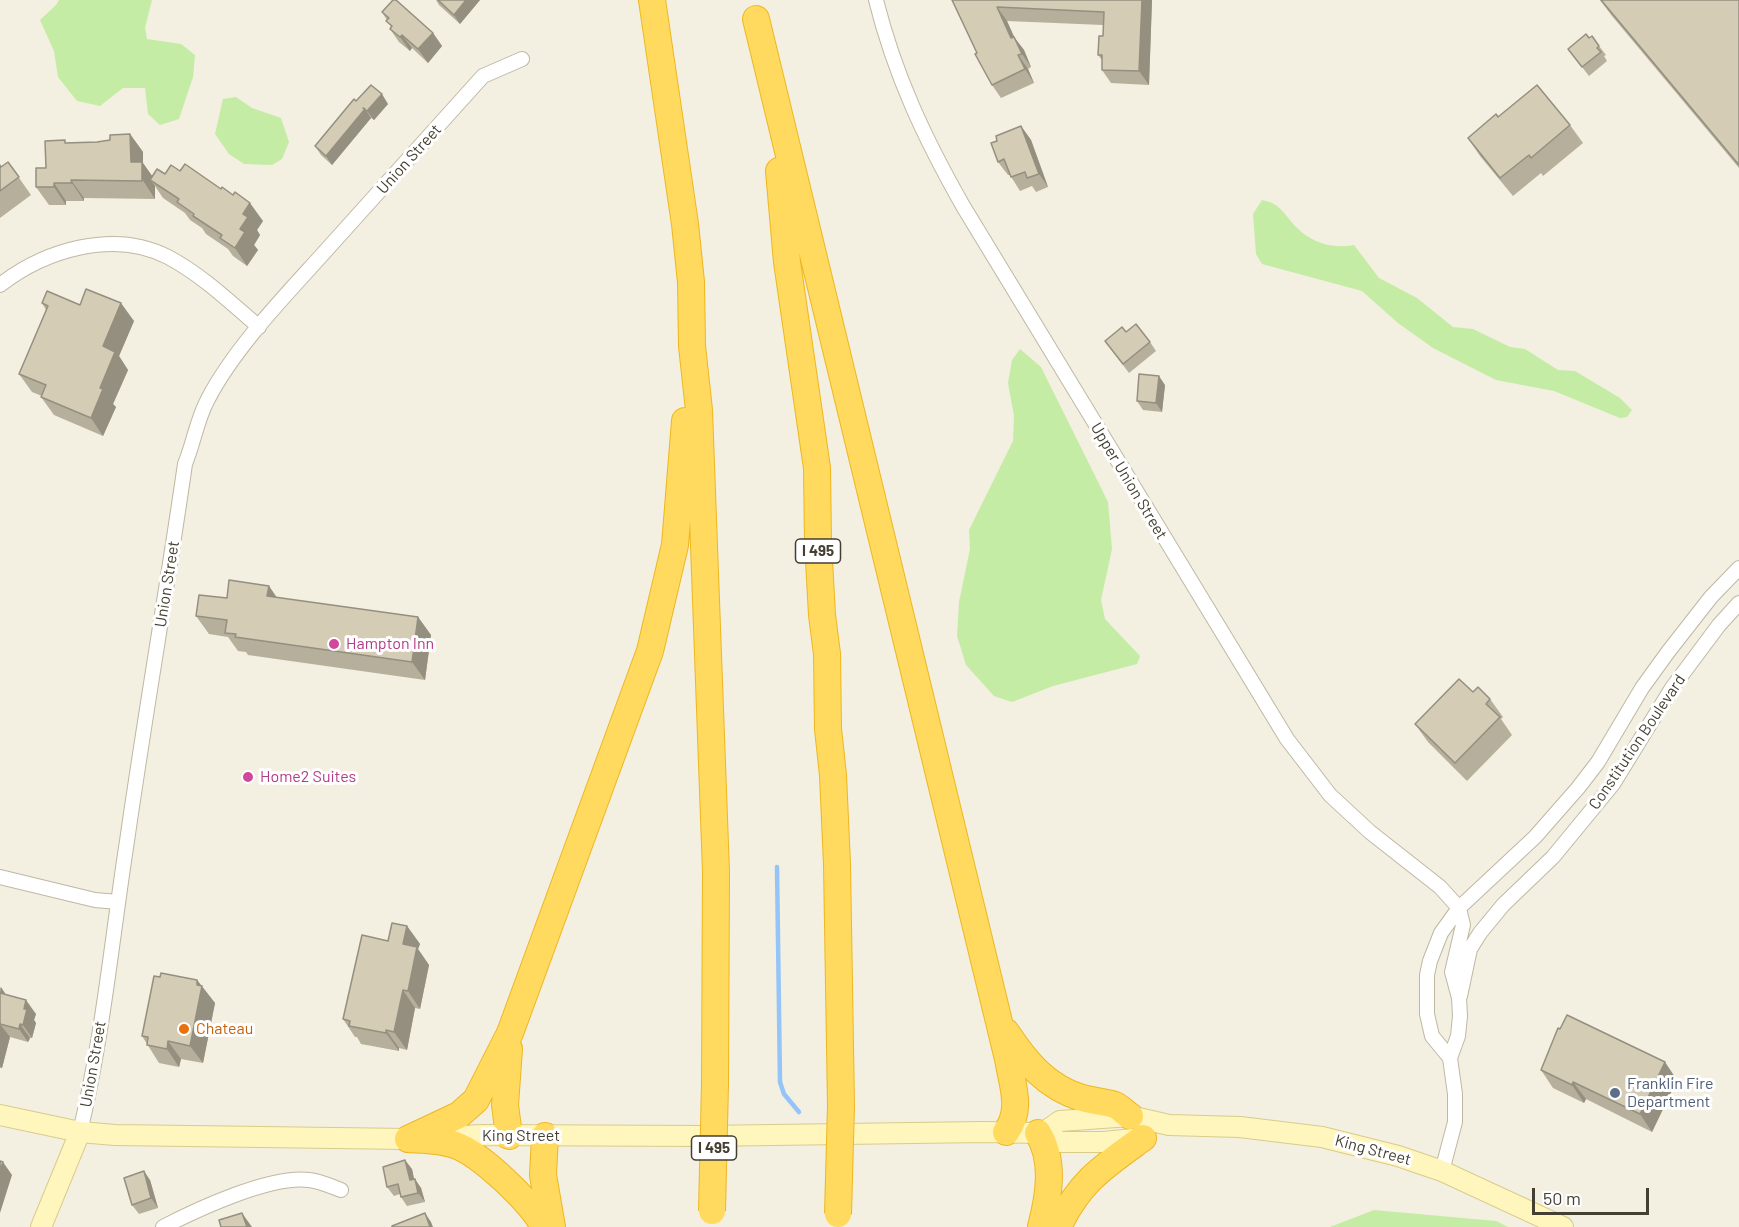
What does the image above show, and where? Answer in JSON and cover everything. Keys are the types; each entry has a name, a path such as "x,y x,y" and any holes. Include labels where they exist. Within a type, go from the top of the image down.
{"highway":[{"name":"I 495","path":"652,0 685,224 691,282 692,346 699,410 716,872 712,1219"},
{"name":"I 495","path":"754,9 783,199 788,262 817,468 818,542 822,615 827,654 828,729 833,775 837,864 841,1106 838,1220"},
{"path":"754,9 999,1022 1016,1106 1015,1116 1006,1132"},
{"path":"408,1139 448,1122 476,1100 510,1033 650,651 675,545 686,428 685,224"},
{"path":"999,1022 1032,1068 1050,1083 1064,1092 1115,1105 1130,1116"},
{"path":"509,1136 506,1105 510,1033"},
{"path":"1041,1133 1049,1158 1047,1202 1041,1227"},
{"path":"545,1136 543,1175 552,1227"},
{"path":"1058,1227 1071,1203 1090,1178 1143,1138"},
{"path":"408,1139 456,1145 484,1162 522,1197 544,1227"}],"main road":[{"name":"King Street","path":"0,1115 80,1132 115,1135 408,1139 509,1136 1006,1132 1041,1133 1058,1142 1104,1142 1143,1138 1169,1125"},
{"name":"King Street","path":"1041,1133 1060,1121 1130,1116 1169,1125 1240,1127 1322,1137 1388,1153 1442,1171 1563,1227"},
{"name":"Union Street","path":"41,1227 80,1132"}],"street":[{"name":"Upper Union Street","path":"876,0 902,86 934,155 1287,739 1330,795 1370,832 1440,887 1459,908"},
{"name":"Union Street","path":"80,1132 92,1079 185,464 191,450 197,423 208,398 227,367 285,296 483,76 522,59"},
{"path":"0,285 33,264 58,253 80,247 132,245 166,256 181,264 260,327"},
{"name":"Constitution Boulevard","path":"1459,908 1535,837 1578,788 1598,762 1642,688 1668,652 1700,610 1739,568"},
{"name":"Constitution Boulevard","path":"1459,998 1470,949 1480,933 1503,905 1553,857 1613,784 1672,688 1739,603"},
{"path":"0,877 95,900 118,902"},
{"path":"1442,1171 1455,1122 1455,1094 1450,1058 1458,1035 1460,1016 1459,998 1452,972 1462,925 1459,908"},
{"path":"1450,1058 1432,1036 1427,1014 1427,975 1441,933 1459,908"},
{"path":"163,1227 211,1204 248,1191 285,1182 308,1180 340,1190"}],"green space":[{"path":"59,0 152,0 145,28 147,39 181,44 195,55 193,77 179,119 160,125 148,114 145,88 123,88 100,106 77,101 58,77 54,51 40,20"},
{"path":"236,97 252,108 281,118 289,142 282,159 272,165 244,164 229,154 215,134 223,99"},
{"path":"1262,200 1277,206 1294,225 1314,240 1337,246 1354,245 1379,278 1417,298 1453,327 1473,329 1510,347 1525,349 1558,370 1575,371 1620,398 1632,410 1627,417 1620,418 1554,391 1496,380 1433,348 1398,323 1362,291 1262,264 1256,254 1253,214"},
{"path":"1020,349 1041,367 1108,502 1112,549 1101,600 1105,619 1140,656 1137,664 1053,686 1012,702 994,696 966,665 957,636 959,602 970,549 969,530 1013,441 1014,416 1008,383 1012,360"},
{"path":"1374,1210 1496,1221 1508,1227 1330,1227"}],"building":[{"path":"393,0 396,0 433,33 418,49 402,35 400,37 390,29 392,26 386,21 389,18 382,12"},
{"path":"438,0 466,0 454,15"},
{"path":"952,0 1142,0 1139,71 1102,70 1102,55 1098,55 1099,36 1103,36 1104,12 997,7 1011,38 1014,37 1022,54 1018,55 1025,69 992,85 975,54 977,53"},
{"path":"1601,0 1739,0 1739,165"},
{"path":"1586,34 1589,38 1592,36 1601,52 1582,67 1568,49"},
{"path":"371,85 382,94 367,111 365,109 326,156 315,146 354,99 356,101"},
{"path":"1537,85 1570,125 1531,158 1529,155 1500,178 1468,138 1496,114 1498,117"},
{"path":"1021,126 1039,174 1027,178 1025,172 1011,177 1004,159 998,162 991,143 997,141 996,136"},
{"path":"130,134 131,162 142,162 142,181 71,180 72,183 54,183 54,187 36,187 36,168 46,168 45,141 97,142 110,140 110,135"},
{"path":"8,162 19,177 0,191 0,165 1,167"},
{"path":"185,164 221,189 222,187 233,195 235,192 250,203 243,214 248,217 240,229 245,232 235,248 220,238 222,235 193,216 194,214 177,202 179,199 150,180 157,169 165,174 171,165 180,171"},
{"path":"86,289 121,303 103,346 115,352 91,418 41,397 46,385 19,374 48,306 42,303 47,291 80,305"},
{"path":"1136,324 1150,342 1123,364 1105,341 1122,327 1126,332"},
{"path":"1139,374 1159,376 1156,403 1137,401"},
{"name":"Hampton Inn","path":"229,580 269,586 267,596 418,617 412,662 235,637 236,634 225,633 227,620 196,616 199,595 227,598"},
{"path":"1459,679 1473,692 1478,687 1490,699 1486,704 1500,717 1455,763 1415,724"},
{"path":"392,923 407,926 403,944 417,947 408,991 403,990 394,1032 386,1030 386,1033 349,1026 350,1021 343,1019 362,935 388,941"},
{"path":"161,973 197,980 197,985 202,986 190,1046 168,1041 167,1049 147,1045 148,1037 142,1036 154,976 160,977"},
{"path":"0,993 26,1000 24,1009 27,1009 23,1025 20,1024 19,1029 0,1024"},
{"path":"1567,1015 1665,1062 1640,1114 1573,1082 1572,1085 1541,1070 1558,1028 1560,1029"},
{"path":"405,1160 410,1180 415,1179 418,1193 401,1197 398,1184 387,1187 383,1167"},
{"path":"144,1171 151,1198 132,1205 124,1178"},
{"path":"242,1213 247,1227 221,1227 219,1220"},
{"path":"425,1213 430,1227 392,1227 392,1226"}],"waterway":[{"path":"777,867 780,1082 784,1094 799,1112"}],"place":[{"name":"Hampton Inn","path":"334,644"},
{"name":"Home2 Suites","path":"248,777"},
{"name":"Chateau","path":"184,1029"},
{"name":"Franklin Fire Department","path":"1615,1093"}]}
